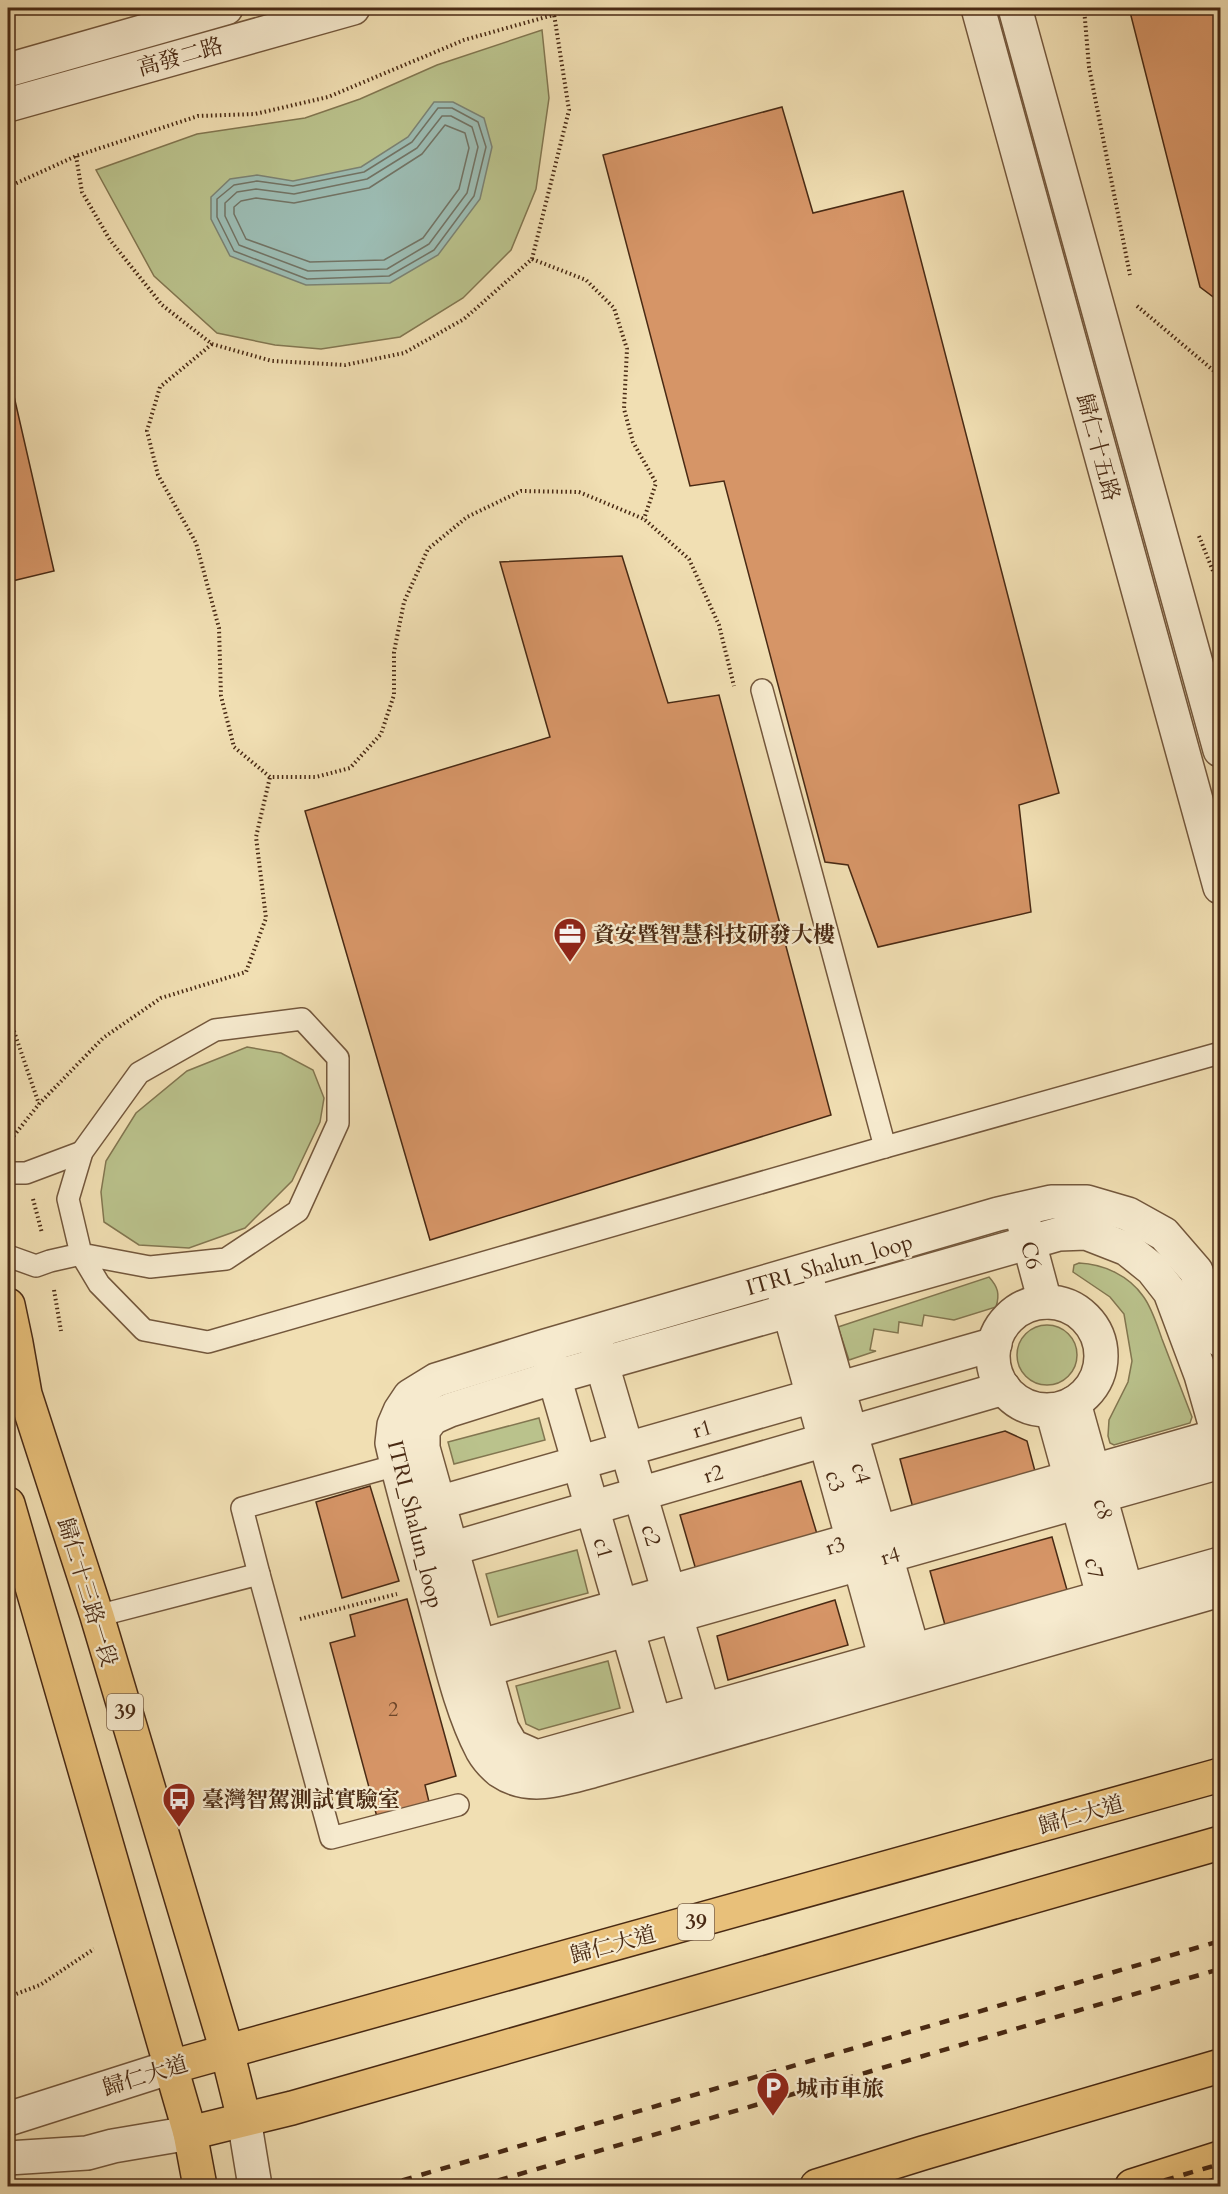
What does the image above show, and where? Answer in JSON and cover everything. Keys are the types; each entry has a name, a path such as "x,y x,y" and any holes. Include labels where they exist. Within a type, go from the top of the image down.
{"main road":[{"name":"歸仁十三路一段","path":"8,1305 25,1394 97,1616 244,2119"},
{"name":"39","path":"8,1504 190,2133 200,2187"},
{"name":"歸仁大道","path":"171,2067 1221,1775"},
{"path":"190,2133 292,2108 1221,1843"},
{"path":"817,2187 923,2153 1221,2066"},
{"path":"1132,2187 1221,2158"}],"street":[{"name":"高發二路","path":"8,70 226,8"},
{"name":"高發二路","path":"8,105 353,8"},
{"name":"歸仁十五路","path":"978,8 1221,887"},
{"name":"歸仁十五路","path":"1015,8 1221,750"},
{"name":"ITRI_Shalun_loop","path":"424,1507 397,1465 392,1443 394,1425 410,1396 436,1380 592,1332 1009,1211 1051,1202 1087,1202 1128,1214 1164,1234 1196,1271 1221,1341"},
{"path":"1009,1211 1034,1305"},
{"name":"ITRI_Shalun_loop","path":"1220,1443 1201,1375 1170,1293 1152,1269 1127,1249 1086,1233 1059,1234 1018,1245 555,1377 450,1410 432,1418 423,1430 424,1507 435,1564 468,1662 474,1731 483,1753 498,1770 516,1780 533,1783 554,1781 658,1737 1118,1606 1221,1564"},
{"path":"792,1274 801,1306"},
{"path":"1056,1302 1072,1308 1086,1318 1095,1331 1101,1347 1101,1364 1096,1380 1086,1394 1063,1407 1038,1410 1025,1405 1004,1388 996,1375 993,1360 1000,1329 1010,1317 1034,1305 1056,1302"},
{"name":"c4","path":"801,1306 838,1437"},
{"name":"c2","path":"592,1332 707,1723"},
{"name":"r1","path":"424,1507 995,1344"},
{"name":"c1","path":"545,1346 658,1737"},
{"name":"r2","path":"435,1564 592,1508 1004,1388"},
{"path":"1063,1407 1085,1487 1220,1443"},
{"name":"c3","path":"838,1437 903,1668"},
{"name":"r3","path":"468,1662 1085,1487"},
{"name":"c8","path":"1085,1487 1118,1606"},
{"name":"ITRI_Shalun_loop","path":"1118,1606 1221,1590"},
{"name":"歸仁大道","path":"8,2119 171,2067"},
{"path":"244,2119 255,2187"},
{"path":"8,2158 87,2153 113,2146 190,2133"}],"lane":[{"path":"762,690 885,1147"},
{"path":"8,1256 36,1266 81,1254 150,1267 226,1259 298,1211 338,1123 338,1058 302,1019 215,1030 139,1073 82,1152 68,1199 81,1254 99,1284 144,1329 208,1342 1221,1053"},
{"path":"8,1173 26,1173 82,1152"},
{"path":"397,1465 243,1508 331,1838 458,1805"},
{"path":"97,1616 259,1574"}],"path":[{"path":"8,187 76,156 198,116 255,114 328,96 464,40 578,8"},
{"path":"1084,8 1089,67 1130,275"},
{"path":"76,156 82,192 110,240 162,305 212,344 272,362 345,365 404,353 464,319 532,259 569,110 555,14"},
{"path":"532,259 586,280 614,308 627,349 624,409 633,442 656,483 644,519"},
{"path":"1137,306 1221,376"},
{"path":"212,344 160,387 147,431 158,475 196,543 219,628 221,696 234,747 270,777 316,777 350,768 381,734 394,695 394,652 404,602 428,549 466,517 520,491 579,492 644,519 689,560 719,625 734,689 762,690"},
{"path":"1197,530 1213,571 1221,581"},
{"path":"8,1144 39,1104 103,1038 161,998 246,972 266,918 256,837 270,777"},
{"path":"8,1014 39,1104"},
{"path":"273,1626 435,1564"},
{"path":"8,1997 40,1985 94,1949"}],"green space":[{"path":"542,30 549,98 536,189 511,250 463,298 400,337 321,349 275,345 217,333 154,276 96,170 197,134 305,118 360,99 437,65"},
{"path":"247,1047 281,1053 313,1070 324,1098 320,1122 292,1181 245,1228 189,1248 139,1245 104,1222 101,1192 106,1161 136,1113 187,1071"},
{"path":"1079,1263 1115,1272 1131,1283 1143,1296 1154,1317 1192,1417 1190,1423 1114,1445 1110,1443 1109,1420 1128,1382 1132,1361 1124,1314 1110,1297 1073,1272 1074,1265"},
{"path":"989,1277 997,1291 996,1307 954,1320 924,1315 922,1326 899,1322 898,1333 874,1329 870,1350 876,1351 849,1360 838,1327"},
{"path":"1047,1325 1068,1334 1077,1355 1068,1376 1047,1385 1026,1376 1017,1355 1026,1334"},
{"path":"539,1418 545,1440 454,1464 448,1442"},
{"path":"577,1550 588,1593 498,1617 486,1574"},
{"path":"608,1661 620,1708 539,1730 526,1724 516,1686"}],"water":[{"path":"434,102 453,102 484,118 492,147 480,199 438,255 390,283 306,285 230,256 211,219 211,197 230,179 257,175 293,181 361,167 408,137"}],"building":[{"path":"1129,8 1220,8 1220,302 1200,287"},
{"path":"782,107 813,213 903,191 1059,793 1019,805 1031,912 878,947 848,865 825,862 724,481 690,486 603,155"},
{"path":"8,370 54,571 8,582"},
{"name":"資安暨智慧科技研發大樓","path":"622,556 668,703 719,695 831,1115 430,1240 305,811 550,737 500,562"},
{"path":"1005,1431 1027,1441 1036,1475 913,1508 900,1459"},
{"path":"801,1481 817,1534 696,1570 680,1515"},
{"path":"370,1486 399,1581 342,1598 316,1502"},
{"path":"1052,1537 1067,1590 945,1625 930,1571"},
{"path":"407,1599 456,1776 425,1785 429,1802 377,1817 330,1643 355,1636 350,1615"},
{"path":"835,1600 848,1645 728,1680 717,1636"}],"railway":[{"path":"383,2186 1220,1941"},
{"path":"479,2186 1220,1969"},
{"path":"1145,2186 1220,2164"}],"place":[{"name":"資安暨智慧科技研發大樓","path":"570,963"},
{"name":"臺灣智駕測試實驗室","path":"179,1828"},
{"name":"城市車旅","path":"773,2117"}]}
